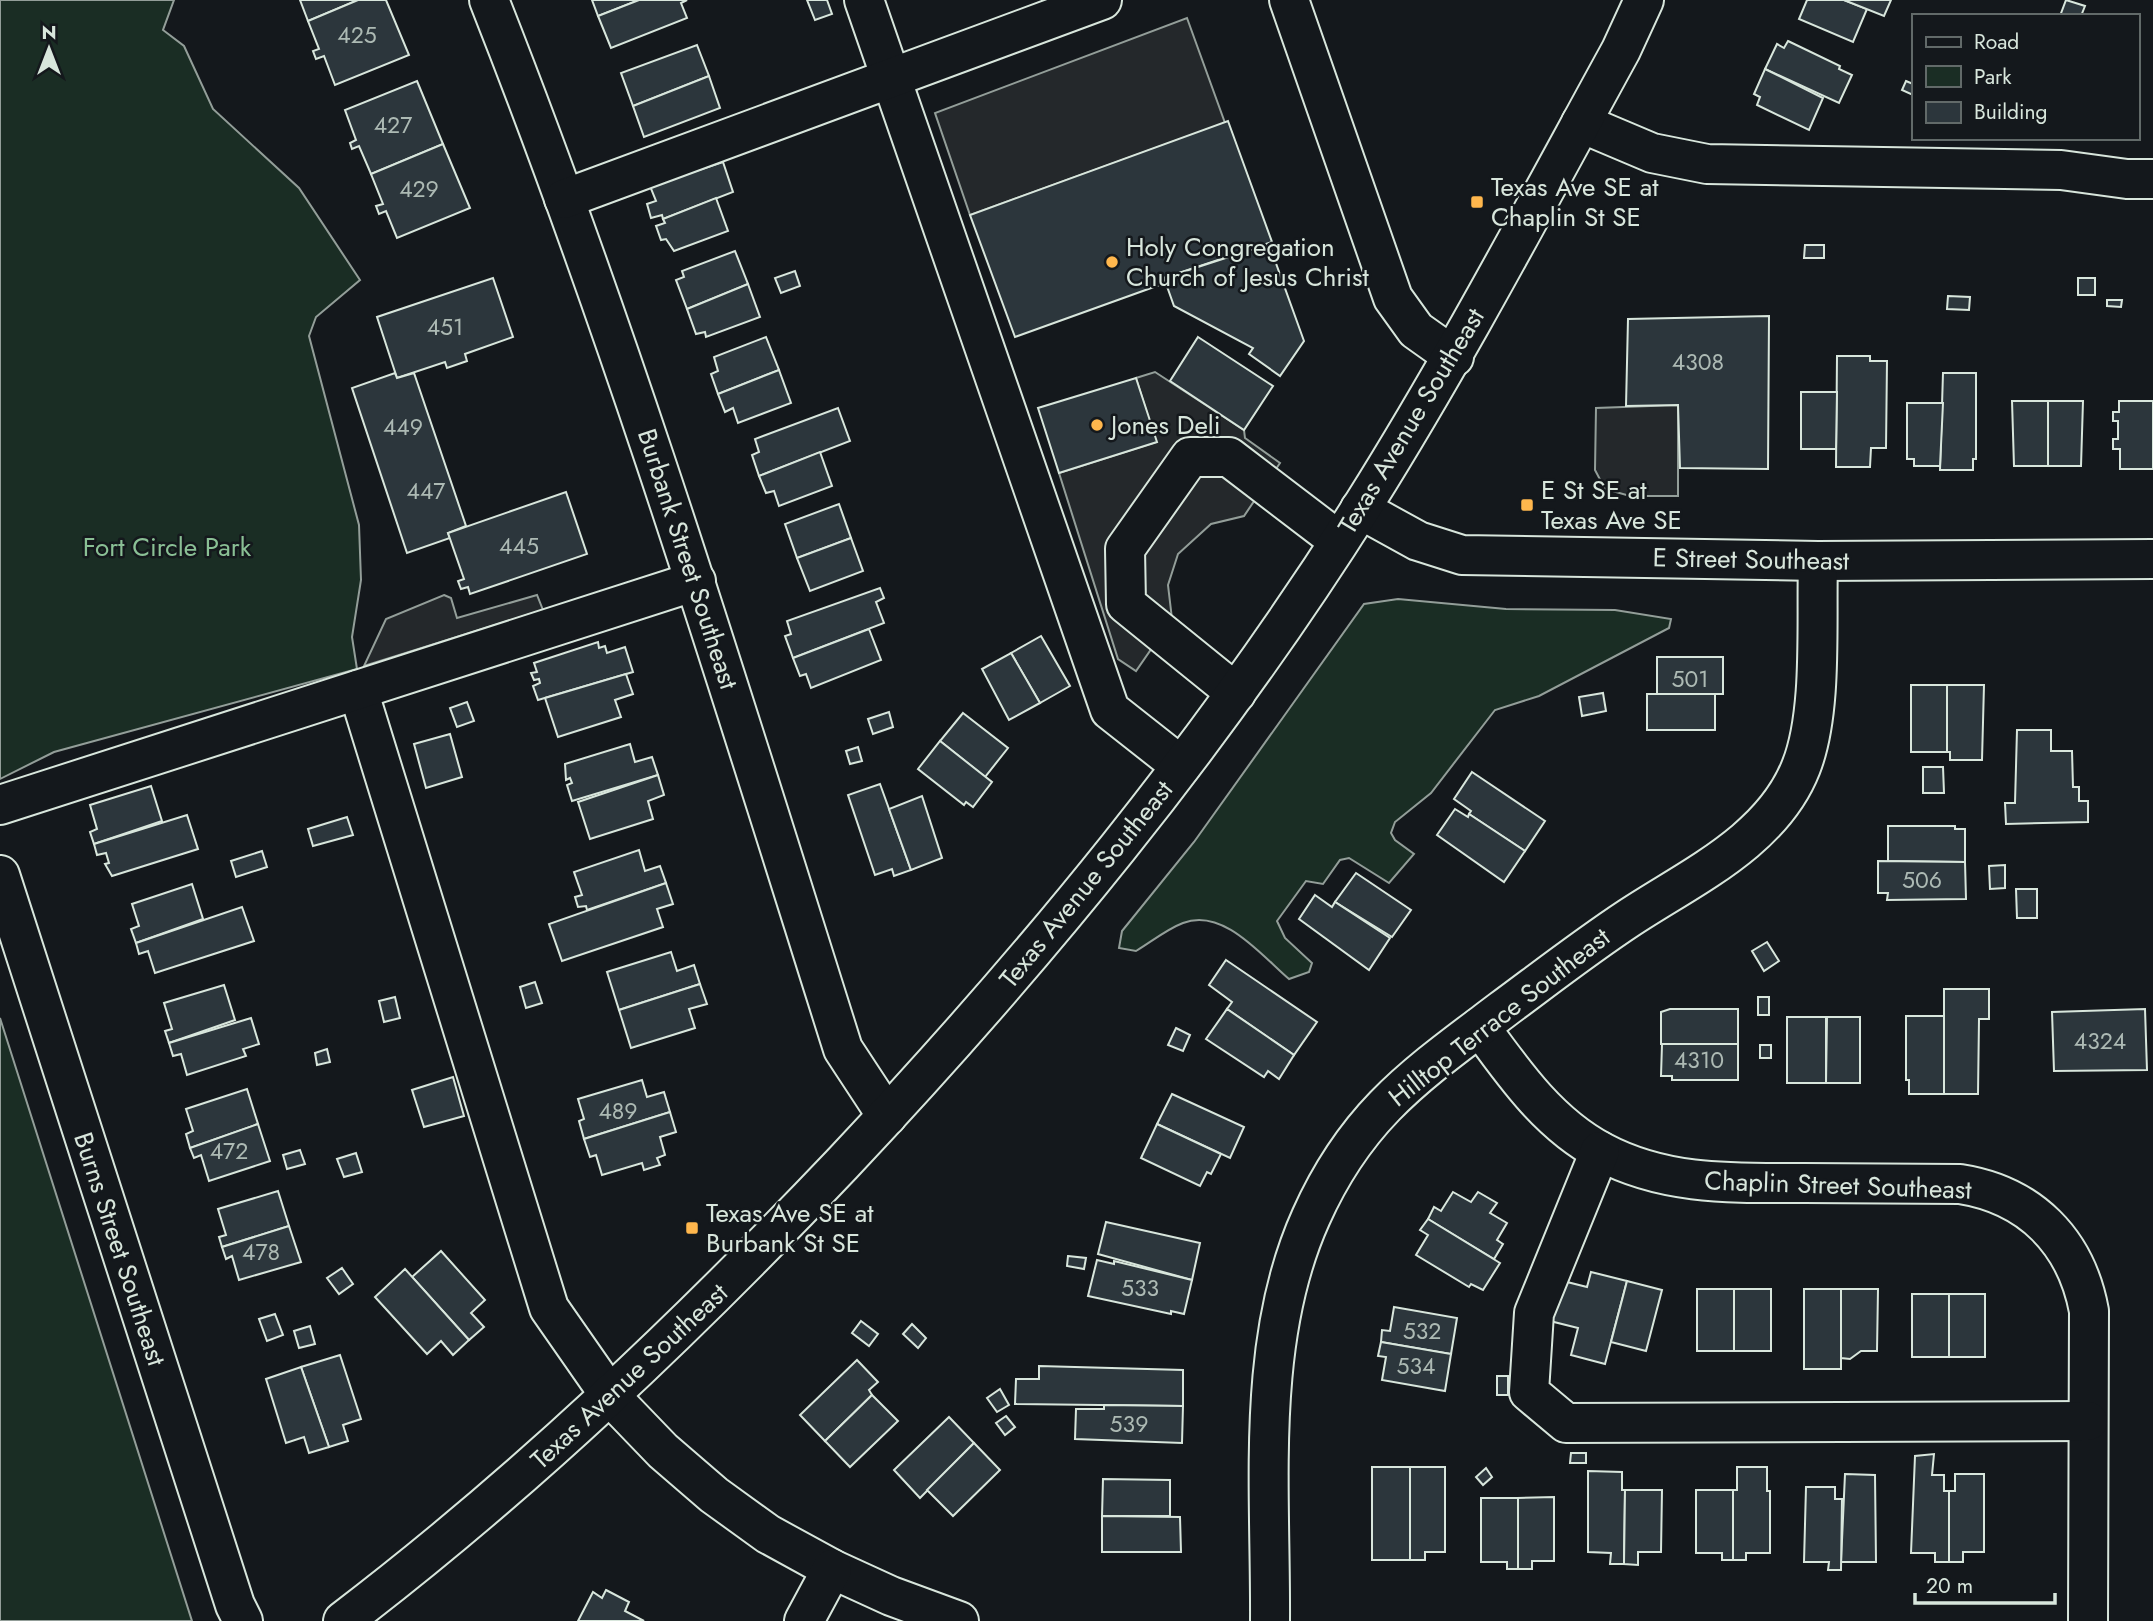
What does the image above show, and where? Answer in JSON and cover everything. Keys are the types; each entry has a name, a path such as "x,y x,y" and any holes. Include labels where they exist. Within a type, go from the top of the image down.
{"street":[{"name":"Burbank Street Southeast","path":"489,0 608,320 696,582 843,1049 887,1116"},
{"path":"864,0 1110,710 1181,766"},
{"path":"564,199 1102,0"},
{"path":"1289,0 1393,298 1416,330 1454,358"},
{"name":"Texas Avenue Southeast","path":"343,1621 490,1504 611,1397 740,1271 887,1116 1058,925 1236,693 1360,509 1454,358 1644,0"},
{"path":"1581,123 1652,153 1707,164 2061,170 2127,179 2153,179"},
{"path":"1236,693 1126,604 1125,549 1190,457 1229,457 1339,541"},
{"name":"E Street Southeast","path":"1360,509 1418,541 1461,555 1818,561 2153,559"},
{"name":"Hilltop Terrace Southeast","path":"1270,1621 1271,1402 1276,1352 1285,1300 1304,1234 1338,1165 1384,1104 1414,1075 1603,935 1743,843 1778,809 1792,788 1809,743 1815,692 1818,561"},
{"path":"0,805 696,582"},
{"path":"358,690 549,1308 611,1397 663,1451 714,1495 768,1534 832,1569 891,1596 959,1621"},
{"name":"Burns Street Southeast","path":"0,875 235,1605 243,1621"},
{"name":"Chaplin Street Southeast","path":"1480,1027 1523,1087 1567,1128 1600,1152 1647,1171 1706,1182 1959,1184 1998,1192 2016,1201 2047,1224 2060,1239 2082,1282 2089,1311 2088,1621"},
{"path":"1600,1152 1534,1313 1529,1392 1566,1423 2088,1421"},
{"path":"804,1621 832,1569"}],"green space":[{"name":"Fort Circle Park","path":"0,0 174,0 163,30 184,46 213,109 299,188 360,280 316,317 309,336 359,525 361,580 352,637 357,669 54,752 0,779"},
{"path":"1398,599 1506,609 1615,610 1671,619 1669,628 1539,696 1495,710 1431,793 1395,822 1391,833 1395,840 1414,854 1389,883 1349,858 1340,860 1323,884 1306,881 1277,921 1285,938 1312,963 1309,972 1289,979 1241,936 1213,922 1198,920 1183,923 1165,932 1136,951 1119,948 1122,931 1194,842 1364,604"},
{"path":"0,1018 192,1621 0,1621"}],"shaded area":[{"path":"1187,18 1225,123 970,215 935,113"},
{"path":"1155,372 1244,430 1245,438 1280,463 1244,516 1211,524 1178,554 1168,585 1172,619 1136,671 1118,659 1059,473 1156,442 1136,378"},
{"path":"1678,405 1678,496 1630,496 1605,489 1595,470 1596,408"},
{"path":"444,595 451,598 457,618 537,595 543,610 364,666 386,619"}],"building":[{"path":"300,0 358,0 308,21"},
{"path":"358,0 386,0 409,55 335,85 324,56 316,59 313,51 319,49 308,21"},
{"path":"592,0 639,0 598,16"},
{"path":"639,0 687,0 681,3 687,18 611,48 598,16"},
{"path":"807,0 827,0 832,14 815,20"},
{"path":"1807,0 1844,0 1867,9 1853,42 1799,19"},
{"path":"1844,0 1891,0 1884,16"},
{"path":"2066,0 2085,6 2082,14 2061,14"},
{"path":"1788,41 1840,66 1839,69 1852,75 1839,103 1765,69 1777,44 1784,48"},
{"path":"697,45 709,76 633,106 621,73"},
{"path":"1765,69 1823,98 1809,130 1757,105 1760,97 1754,94"},
{"path":"709,76 720,108 644,137 633,106"},
{"path":"417,81 443,144 371,174 359,146 352,149 350,143 356,140 345,110"},
{"path":"1906,81 1912,84 1912,95 1902,90"},
{"path":"1228,121 1272,242 1164,278 1165,283 1015,337 970,215"},
{"path":"443,144 470,208 397,238 386,211 379,214 376,206 383,204 371,174"},
{"path":"723,162 733,192 663,219 662,215 651,218 647,204 656,201 650,186"},
{"path":"716,198 728,231 674,251 666,239 661,240 656,226 665,223 663,219"},
{"path":"1269,244 1304,341 1280,376 1249,354 1253,348 1174,306 1164,278"},
{"path":"1805,245 1824,245 1824,258 1804,258"},
{"path":"735,251 748,284 687,309 676,280 684,277 682,271"},
{"path":"795,271 800,286 781,293 775,278"},
{"path":"493,278 513,337 465,354 467,361 447,368 445,362 397,378 377,317"},
{"path":"2078,278 2095,278 2095,295 2078,295"},
{"path":"748,284 760,317 706,337 705,332 696,334 687,309"},
{"path":"1948,296 1970,297 1969,310 1947,309"},
{"path":"2107,300 2122,300 2121,307 2107,306"},
{"path":"1769,316 1768,469 1680,468 1678,405 1626,406 1628,319"},
{"path":"766,337 779,370 718,394 711,374 718,371 714,357"},
{"path":"1198,337 1273,386 1244,430 1170,381"},
{"path":"1837,356 1870,356 1870,361 1887,361 1886,448 1871,448 1870,467 1836,467"},
{"path":"779,370 791,403 738,423 733,408 725,412 718,394"},
{"path":"395,373 397,378 414,373 466,526 448,533 450,538 407,553 352,388"},
{"path":"1943,373 1976,373 1976,459 1973,459 1973,470 1940,470"},
{"name":"Jones Deli","path":"1136,378 1157,442 1059,473 1038,408"},
{"path":"1801,392 1837,392 1836,449 1801,449"},
{"path":"2012,401 2048,401 2048,466 2014,466"},
{"path":"2048,401 2083,401 2081,466 2048,466"},
{"path":"2119,401 2153,401 2153,469 2120,469 2120,449 2113,449 2113,439 2118,439 2118,421 2113,421 2113,412 2119,412"},
{"path":"1907,403 1943,403 1940,466 1914,466 1914,459 1907,459"},
{"path":"838,408 850,441 759,476 752,455 759,452 755,439"},
{"path":"820,452 832,486 779,506 774,491 766,493 759,476"},
{"path":"566,492 587,554 470,594 468,587 461,589 458,581 464,579 448,533"},
{"path":"839,504 851,538 797,558 785,524"},
{"path":"851,538 863,571 810,591 797,558"},
{"path":"880,588 884,598 876,602 884,623 793,658 785,636 791,634 787,621"},
{"path":"869,629 881,660 811,688 806,674 800,676 793,658"},
{"path":"1041,636 1070,686 1040,703 1011,653"},
{"path":"598,642 599,648 605,646 607,653 625,647 633,672 538,700 533,686 540,683 539,679 534,680 531,673 537,672 534,663"},
{"path":"1011,653 1040,703 1009,720 982,669"},
{"path":"1657,657 1723,657 1723,694 1657,694"},
{"path":"626,674 633,694 615,700 621,717 558,737 545,698"},
{"path":"1911,685 1947,685 1947,752 1911,752"},
{"path":"1947,685 1984,685 1982,760 1950,760 1950,752 1947,752"},
{"path":"1603,693 1606,711 1582,716 1579,697"},
{"path":"1647,694 1715,694 1715,730 1647,730"},
{"path":"467,702 474,721 457,727 450,708"},
{"path":"889,712 893,727 873,734 868,719"},
{"path":"963,713 1008,748 985,777 940,741"},
{"path":"2017,730 2051,730 2051,751 2072,751 2073,787 2079,787 2079,801 2088,801 2088,822 2006,824 2005,803 2015,803"},
{"path":"450,734 462,777 426,788 414,744"},
{"path":"940,741 992,782 973,807 966,802 964,805 918,769"},
{"path":"630,744 635,762 652,757 658,775 572,801 567,785 572,783 570,778 566,780 565,764"},
{"path":"858,747 862,761 850,764 846,751"},
{"path":"1923,767 1943,767 1944,793 1923,793"},
{"path":"1472,772 1545,821 1525,851 1469,814 1471,811 1454,799"},
{"path":"658,775 664,795 648,801 653,819 590,839 578,802"},
{"path":"880,784 911,870 894,876 892,869 875,875 848,795"},
{"path":"151,786 162,821 94,844 90,832 97,829 90,805"},
{"path":"922,796 942,858 911,870 889,809"},
{"path":"1455,809 1468,817 1469,814 1525,851 1504,882 1437,835"},
{"path":"187,815 198,849 112,876 105,864 109,863 106,853 97,855 94,844"},
{"path":"347,817 353,835 313,846 308,829"},
{"path":"1888,826 1955,826 1955,829 1965,829 1965,862 1888,861"},
{"path":"639,850 645,871 660,866 666,883 587,910 586,906 578,907 575,897 582,895 574,872"},
{"path":"262,851 267,867 236,877 231,861"},
{"path":"1878,861 1965,862 1966,899 1887,900 1888,893 1878,893"},
{"path":"2005,865 2005,888 1990,889 1989,866"},
{"path":"1356,873 1411,910 1392,937 1335,902"},
{"path":"666,883 673,904 657,909 663,927 562,961 549,924"},
{"path":"192,884 203,919 136,943 131,929 139,926 132,904"},
{"path":"2016,889 2037,889 2037,918 2017,918"},
{"path":"1315,895 1332,907 1335,902 1390,938 1369,970 1299,919"},
{"path":"242,907 254,941 155,973 148,951 139,954 136,943"},
{"path":"1767,942 1779,961 1764,971 1752,951"},
{"path":"671,952 677,971 694,965 700,984 619,1010 607,972"},
{"path":"1226,960 1317,1022 1294,1055 1227,1009 1232,1002 1209,985"},
{"path":"535,982 542,1003 526,1008 520,987"},
{"path":"700,984 707,1004 689,1009 695,1028 631,1048 619,1010"},
{"path":"224,985 235,1020 169,1043 165,1031 172,1029 164,1003"},
{"path":"1944,989 1989,989 1989,1019 1979,1019 1978,1094 1944,1094"},
{"path":"395,997 400,1018 384,1022 379,1001"},
{"path":"1758,997 1769,997 1769,1015 1758,1015"},
{"path":"1227,1009 1294,1055 1279,1079 1268,1071 1264,1077 1206,1039"},
{"path":"1670,1009 1738,1009 1738,1044 1661,1044 1661,1012"},
{"path":"2145,1009 2147,1070 2054,1071 2052,1012"},
{"path":"1906,1016 1944,1016 1944,1094 1909,1094 1909,1080 1906,1080"},
{"path":"1787,1017 1826,1017 1826,1083 1787,1083"},
{"path":"1827,1017 1860,1017 1860,1083 1826,1083"},
{"path":"251,1018 259,1044 243,1049 246,1056 187,1075 181,1054 173,1056 169,1043"},
{"path":"1176,1028 1190,1035 1183,1051 1168,1045"},
{"path":"1662,1044 1738,1044 1738,1080 1672,1080 1672,1076 1661,1076"},
{"path":"1760,1045 1771,1045 1771,1058 1760,1058"},
{"path":"327,1049 330,1062 317,1065 315,1053"},
{"path":"453,1077 464,1116 424,1127 412,1090"},
{"path":"642,1080 647,1097 664,1092 670,1112 584,1139 579,1121 584,1119 578,1099"},
{"path":"247,1089 258,1124 190,1148 186,1134 193,1131 186,1109"},
{"path":"1172,1094 1244,1127 1230,1158 1157,1124"},
{"path":"670,1112 676,1132 660,1137 665,1155 657,1158 660,1165 644,1170 642,1163 602,1175 596,1155 590,1157 584,1139"},
{"path":"258,1124 270,1161 209,1181 201,1155 194,1158 190,1148"},
{"path":"1157,1124 1221,1154 1211,1174 1207,1172 1200,1186 1141,1158"},
{"path":"300,1150 305,1164 287,1169 283,1155"},
{"path":"356,1153 362,1172 344,1177 337,1159"},
{"path":"278,1191 289,1226 222,1247 219,1237 226,1235 218,1209"},
{"path":"1453,1192 1471,1202 1478,1192 1497,1203 1490,1213 1507,1223 1497,1240 1503,1244 1494,1259 1428,1219 1434,1207 1441,1211"},
{"path":"1428,1219 1500,1263 1483,1290 1471,1284 1469,1287 1416,1255 1428,1235 1420,1230"},
{"path":"1106,1222 1200,1243 1192,1280 1098,1254"},
{"path":"289,1226 301,1262 239,1280 232,1256 226,1259 222,1247"},
{"path":"441,1251 485,1300 471,1313 484,1327 469,1340 412,1277"},
{"path":"1068,1256 1086,1258 1084,1269 1067,1266"},
{"path":"1097,1260 1114,1264 1114,1261 1192,1280 1184,1314 1171,1311 1171,1314 1088,1296"},
{"path":"342,1268 353,1284 339,1294 327,1278"},
{"path":"405,1269 469,1340 453,1355 441,1341 427,1354 375,1297"},
{"path":"1591,1272 1627,1281 1605,1364 1571,1355 1578,1328 1550,1321 1567,1282 1587,1287"},
{"path":"1627,1281 1662,1290 1646,1351 1611,1342"},
{"path":"1697,1289 1734,1289 1734,1351 1697,1351"},
{"path":"1734,1289 1771,1289 1771,1351 1734,1351"},
{"path":"1804,1289 1841,1289 1841,1369 1804,1369"},
{"path":"1841,1289 1878,1289 1877,1351 1861,1351 1850,1359 1841,1358"},
{"path":"1912,1294 1949,1294 1949,1357 1912,1357"},
{"path":"1949,1294 1985,1294 1985,1357 1949,1357"},
{"path":"1394,1307 1457,1318 1451,1354 1381,1342 1382,1330 1390,1331"},
{"path":"275,1314 283,1335 267,1341 259,1319"},
{"path":"861,1321 878,1334 869,1346 852,1333"},
{"path":"912,1324 926,1338 918,1348 903,1334"},
{"path":"310,1326 315,1344 299,1348 294,1331"},
{"path":"1381,1342 1451,1354 1445,1391 1382,1380 1386,1357 1378,1356"},
{"path":"340,1355 361,1419 343,1425 348,1441 329,1447 301,1367"},
{"path":"857,1360 878,1382 869,1390 872,1395 825,1441 800,1415"},
{"path":"1039,1366 1183,1370 1183,1406 1015,1404 1016,1379 1039,1379"},
{"path":"301,1367 329,1447 309,1453 304,1437 286,1443 266,1379"},
{"path":"1497,1376 1508,1376 1508,1395 1497,1395"},
{"path":"1000,1389 1009,1405 997,1412 987,1398"},
{"path":"872,1395 898,1421 850,1467 825,1441"},
{"path":"1104,1405 1183,1406 1182,1443 1075,1439 1076,1409 1104,1409"},
{"path":"1006,1416 1015,1427 1005,1435 996,1423"},
{"path":"949,1417 974,1443 920,1498 894,1470"},
{"path":"974,1443 1000,1470 953,1516 927,1490"},
{"path":"1571,1453 1586,1453 1586,1463 1570,1463"},
{"path":"1934,1454 1932,1475 1944,1475 1944,1491 1949,1491 1949,1562 1935,1562 1935,1553 1911,1553 1915,1456"},
{"path":"1372,1467 1410,1467 1410,1560 1372,1560"},
{"path":"1410,1467 1445,1467 1445,1552 1425,1552 1425,1560 1410,1560"},
{"path":"1737,1467 1767,1467 1767,1491 1770,1491 1770,1553 1746,1553 1746,1560 1733,1560 1733,1490 1737,1490"},
{"path":"1486,1468 1492,1477 1483,1485 1476,1477"},
{"path":"1588,1471 1622,1472 1622,1490 1625,1490 1624,1564 1610,1564 1611,1553 1588,1552"},
{"path":"1845,1474 1875,1475 1876,1562 1841,1562"},
{"path":"1955,1474 1984,1474 1984,1552 1963,1552 1963,1562 1949,1562 1949,1491 1955,1491"},
{"path":"1103,1479 1170,1480 1170,1516 1102,1516"},
{"path":"1806,1487 1835,1487 1835,1499 1842,1499 1841,1570 1828,1570 1829,1562 1804,1562"},
{"path":"1625,1490 1662,1490 1661,1552 1638,1552 1638,1565 1624,1564"},
{"path":"1696,1490 1733,1490 1733,1560 1722,1560 1722,1553 1696,1553"},
{"path":"1554,1497 1554,1561 1532,1561 1532,1569 1518,1569 1518,1498"},
{"path":"1481,1498 1518,1498 1518,1569 1507,1569 1507,1562 1481,1562"},
{"path":"1102,1516 1180,1517 1181,1552 1102,1552"},
{"path":"606,1590 629,1602 625,1611 644,1621 578,1621 593,1592 602,1598"}],"place":[{"name":"Texas Ave SE at Chaplin St SE","path":"1477,202"},
{"name":"Holy Congregation Church of Jesus Christ","path":"1112,262"},
{"name":"Jones Deli","path":"1097,425"},
{"name":"E St SE at Texas Ave SE","path":"1527,505"},
{"name":"Texas Ave SE at Burbank St SE","path":"692,1228"}]}
